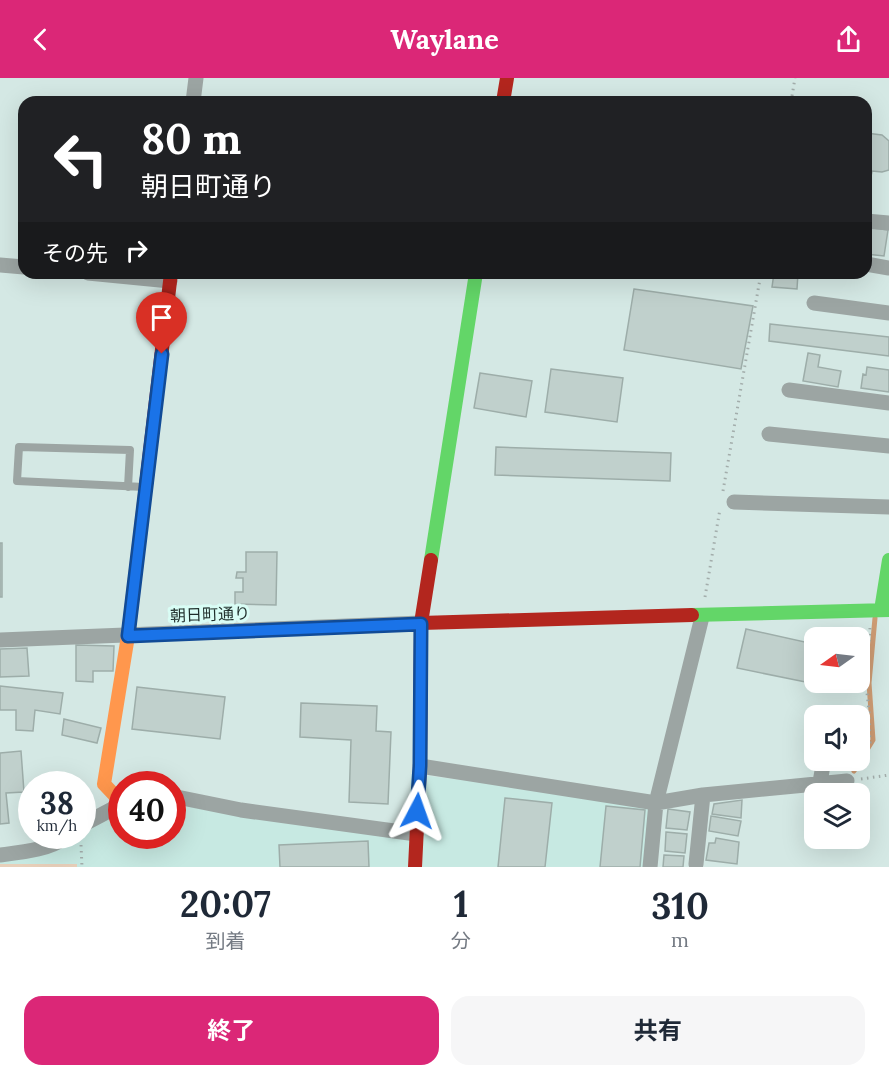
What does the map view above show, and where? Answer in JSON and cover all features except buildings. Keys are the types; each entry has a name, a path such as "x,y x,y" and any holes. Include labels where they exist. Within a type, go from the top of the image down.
{"street":[{"path":"194,96 196,78"},
{"path":"503,96 507,78"},
{"path":"872,222 889,224"},
{"path":"0,265 18,266"},
{"path":"872,265 889,268"},
{"path":"108,788 104,784 128,636 171,279"},
{"path":"415,867 420,766 421,624 475,279"},
{"path":"814,303 889,313"},
{"path":"789,390 889,403"},
{"path":"769,434 889,446"},
{"path":"734,502 889,507"},
{"path":"421,624 880,610 889,560"},
{"path":"650,867 656,803 702,616"},
{"name":"朝日町通り","path":"0,640 421,624"},
{"path":"420,766 656,803 704,795 804,787"},
{"path":"696,864 704,795"},
{"path":"186,799 241,810 416,834"},
{"path":"0,855 32,852 40,849"}],"lane":[{"path":"128,486 130,450 19,447 17,481 146,487"}],"path":[{"path":"792,96 795,78"},
{"path":"702,616 760,279"},
{"path":"868,705 866,684 880,610"},
{"path":"845,783 889,775"},
{"path":"79,849 82,867"}],"shaded area":[{"path":"411,774 656,803 650,867 0,867 0,849 96,849 96,815 108,809 108,849 186,849 186,798 407,830"},
{"path":"0,864 77,864 77,867 0,867"}],"waterway":[{"path":"870,745 873,740 869,683 875,618"}],"traffic: fast":[{"path":"431,560 475,279"},
{"path":"881,610 889,560"},
{"path":"692,615 889,610"}],"traffic: slow":[{"path":"108,788 104,784 128,636 146,485"}],"traffic: jam":[{"path":"504,96 507,78"},
{"path":"146,485 170,279"},
{"path":"415,867 420,766 421,623 431,560"},
{"path":"421,623 692,615"}],"route":[{"path":"162,354 128,636 421,624 420,766 417,811"}]}
